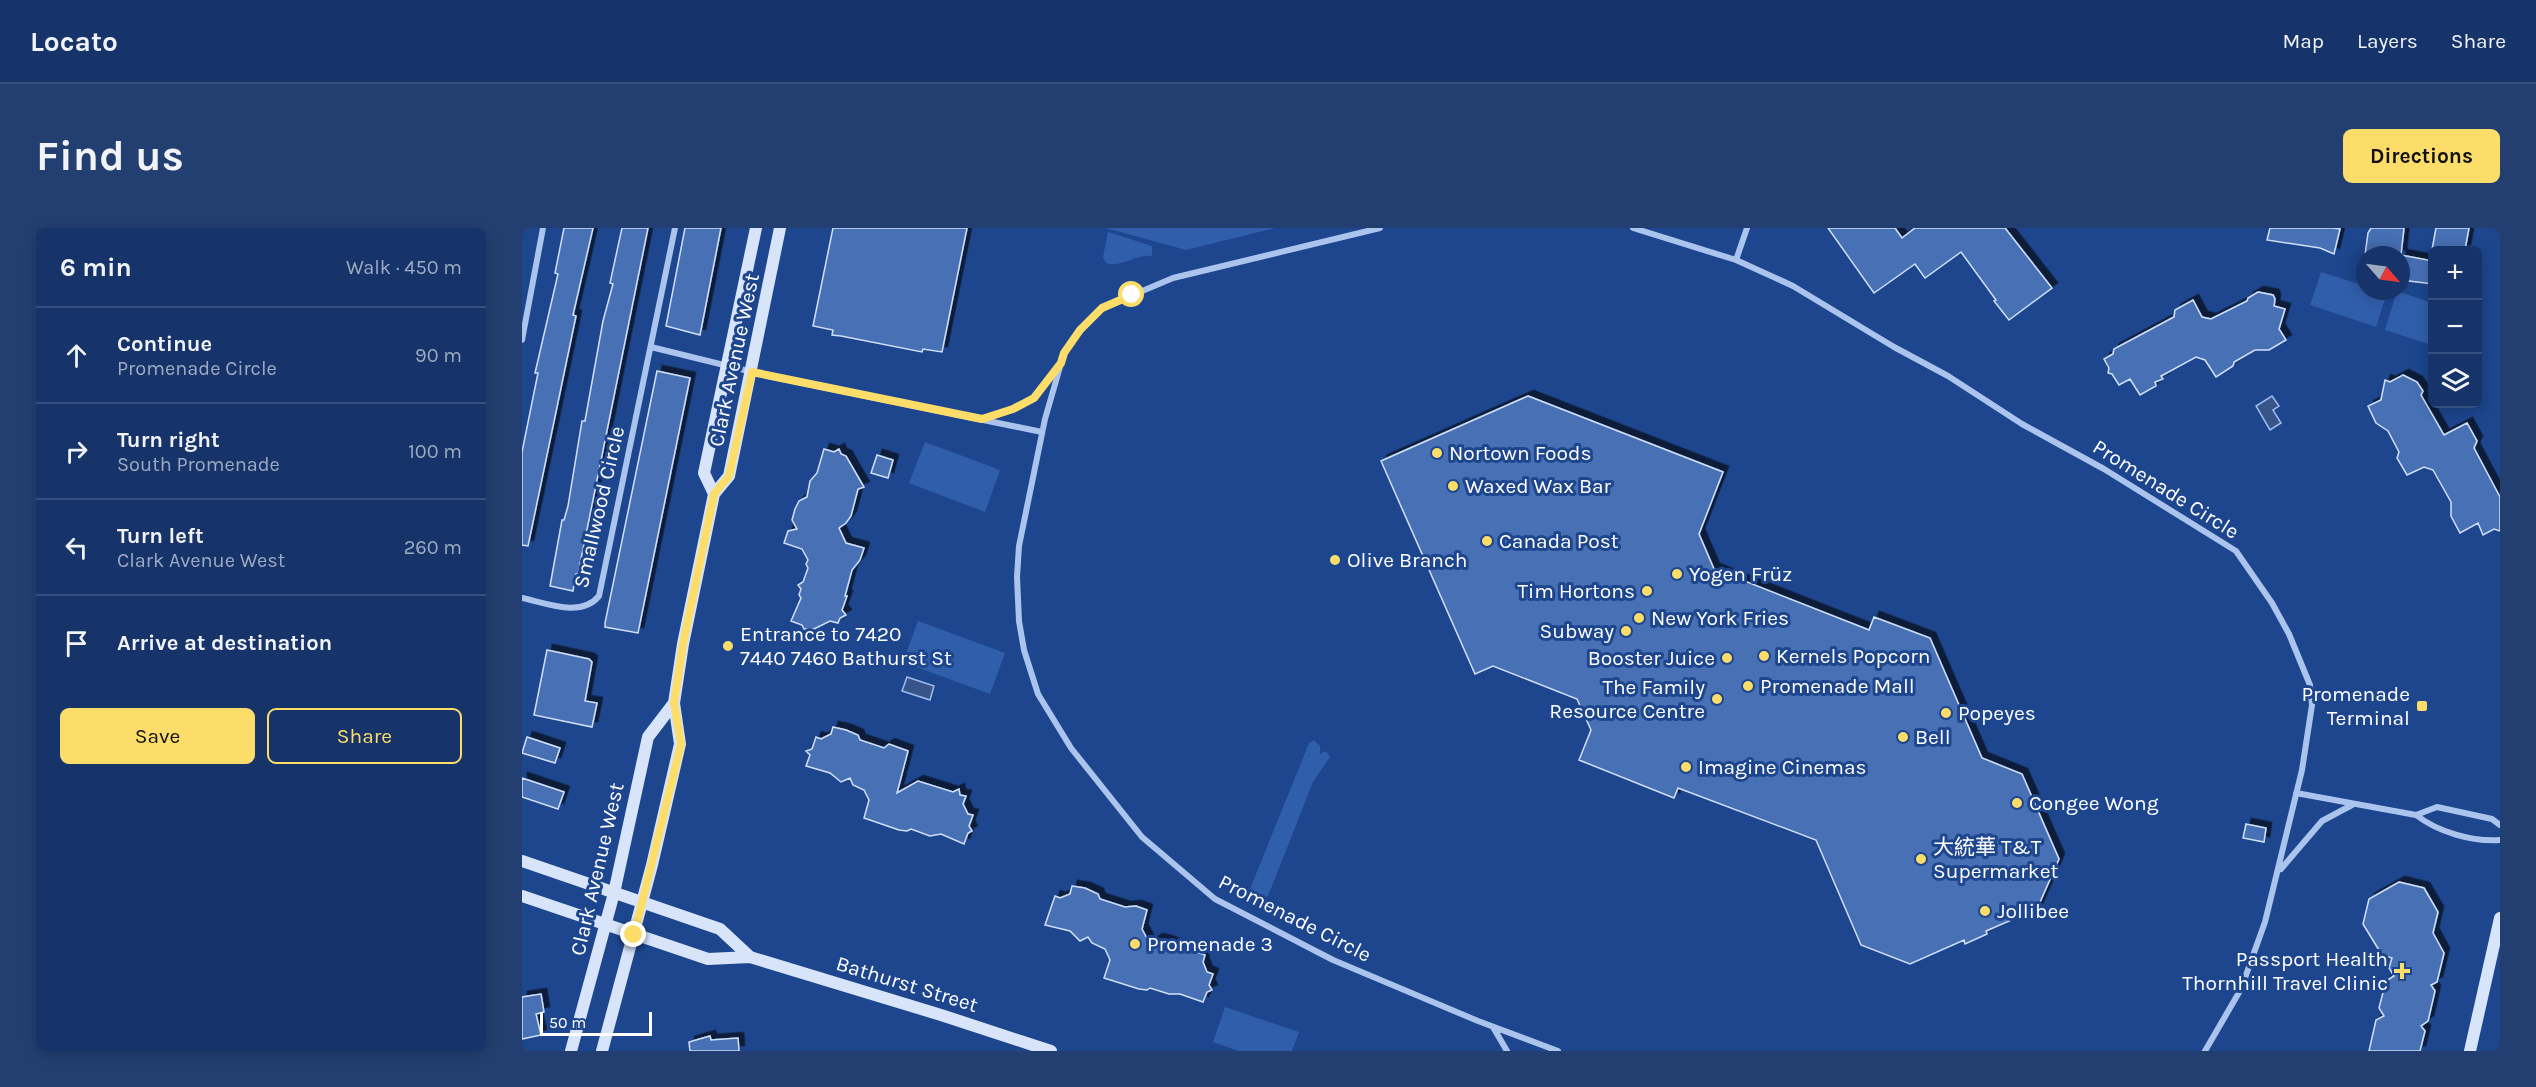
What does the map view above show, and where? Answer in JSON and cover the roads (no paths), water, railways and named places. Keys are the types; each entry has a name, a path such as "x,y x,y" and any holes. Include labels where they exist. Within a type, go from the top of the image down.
{"street":[{"path":"522,340 543,228"},
{"name":"Smallwood Circle","path":"522,598 570,608 589,604 599,596 675,228"},
{"name":"Clark Avenue West","path":"714,494 704,473 756,228"},
{"name":"Clark Avenue West","path":"602,1051 634,935 681,744 674,703 683,644 714,494 729,476 780,228"},
{"name":"Promenade Circle","path":"1380,228 1173,278 1102,308 1086,323 1064,353 1042,432 1019,546 1017,577 1019,621 1024,650 1038,694 1071,748 1142,837 1215,899 1333,960 1553,1050"},
{"name":"Promenade Circle","path":"1633,228 1736,260 1793,286 1894,347 1948,376 2022,424 2104,468 2236,551 2289,634 2310,685 2312,705 2296,793 2265,922 2241,989 2205,1051"},
{"path":"1736,260 1747,228"},
{"path":"651,347 752,372 1042,432"},
{"name":"Promenade Circle","path":"982,419 1013,409 1034,398 1061,363"},
{"name":"Clark Avenue West","path":"571,1051 614,893 648,737 674,703"},
{"path":"2296,793 2416,815 2432,827 2487,841 2500,840"},
{"path":"2278,872 2322,821 2353,804"},
{"path":"2416,815 2437,807 2492,819 2500,825"},
{"name":"Bathurst Street","path":"522,861 720,929 750,957"},
{"name":"Bathurst Street","path":"522,896 708,959 750,957 942,1015 1051,1051"},
{"path":"2470,1051 2500,918"},
{"path":"1492,1026 1507,1051"}],"place":[{"name":"Nortown Foods","path":"1437,453"},
{"name":"Waxed Wax Bar","path":"1453,486"},
{"name":"Canada Post","path":"1487,541"},
{"name":"Olive Branch","path":"1335,560"},
{"name":"Yogen Früz","path":"1677,574"},
{"name":"Tim Hortons","path":"1647,591"},
{"name":"New York Fries","path":"1639,618"},
{"name":"Subway","path":"1626,631"},
{"name":"Entrance to 7420 7440 7460 Bathurst St","path":"728,646"},
{"name":"Kernels Popcorn","path":"1764,656"},
{"name":"Booster Juice","path":"1727,658"},
{"name":"Promenade Mall","path":"1748,686"},
{"name":"The Family Resource Centre","path":"1717,699"},
{"name":"Promenade Terminal","path":"2422,706"},
{"name":"Popeyes","path":"1946,713"},
{"name":"Bell","path":"1903,737"},
{"name":"Imagine Cinemas","path":"1686,767"},
{"name":"Congee Wong","path":"2017,803"},
{"name":"大統華 T&T Supermarket","path":"1921,859"},
{"name":"Jollibee","path":"1985,911"},
{"name":"Promenade 3","path":"1135,944"},
{"name":"Passport Health Thornhill Travel Clinic","path":"2402,971"}]}
